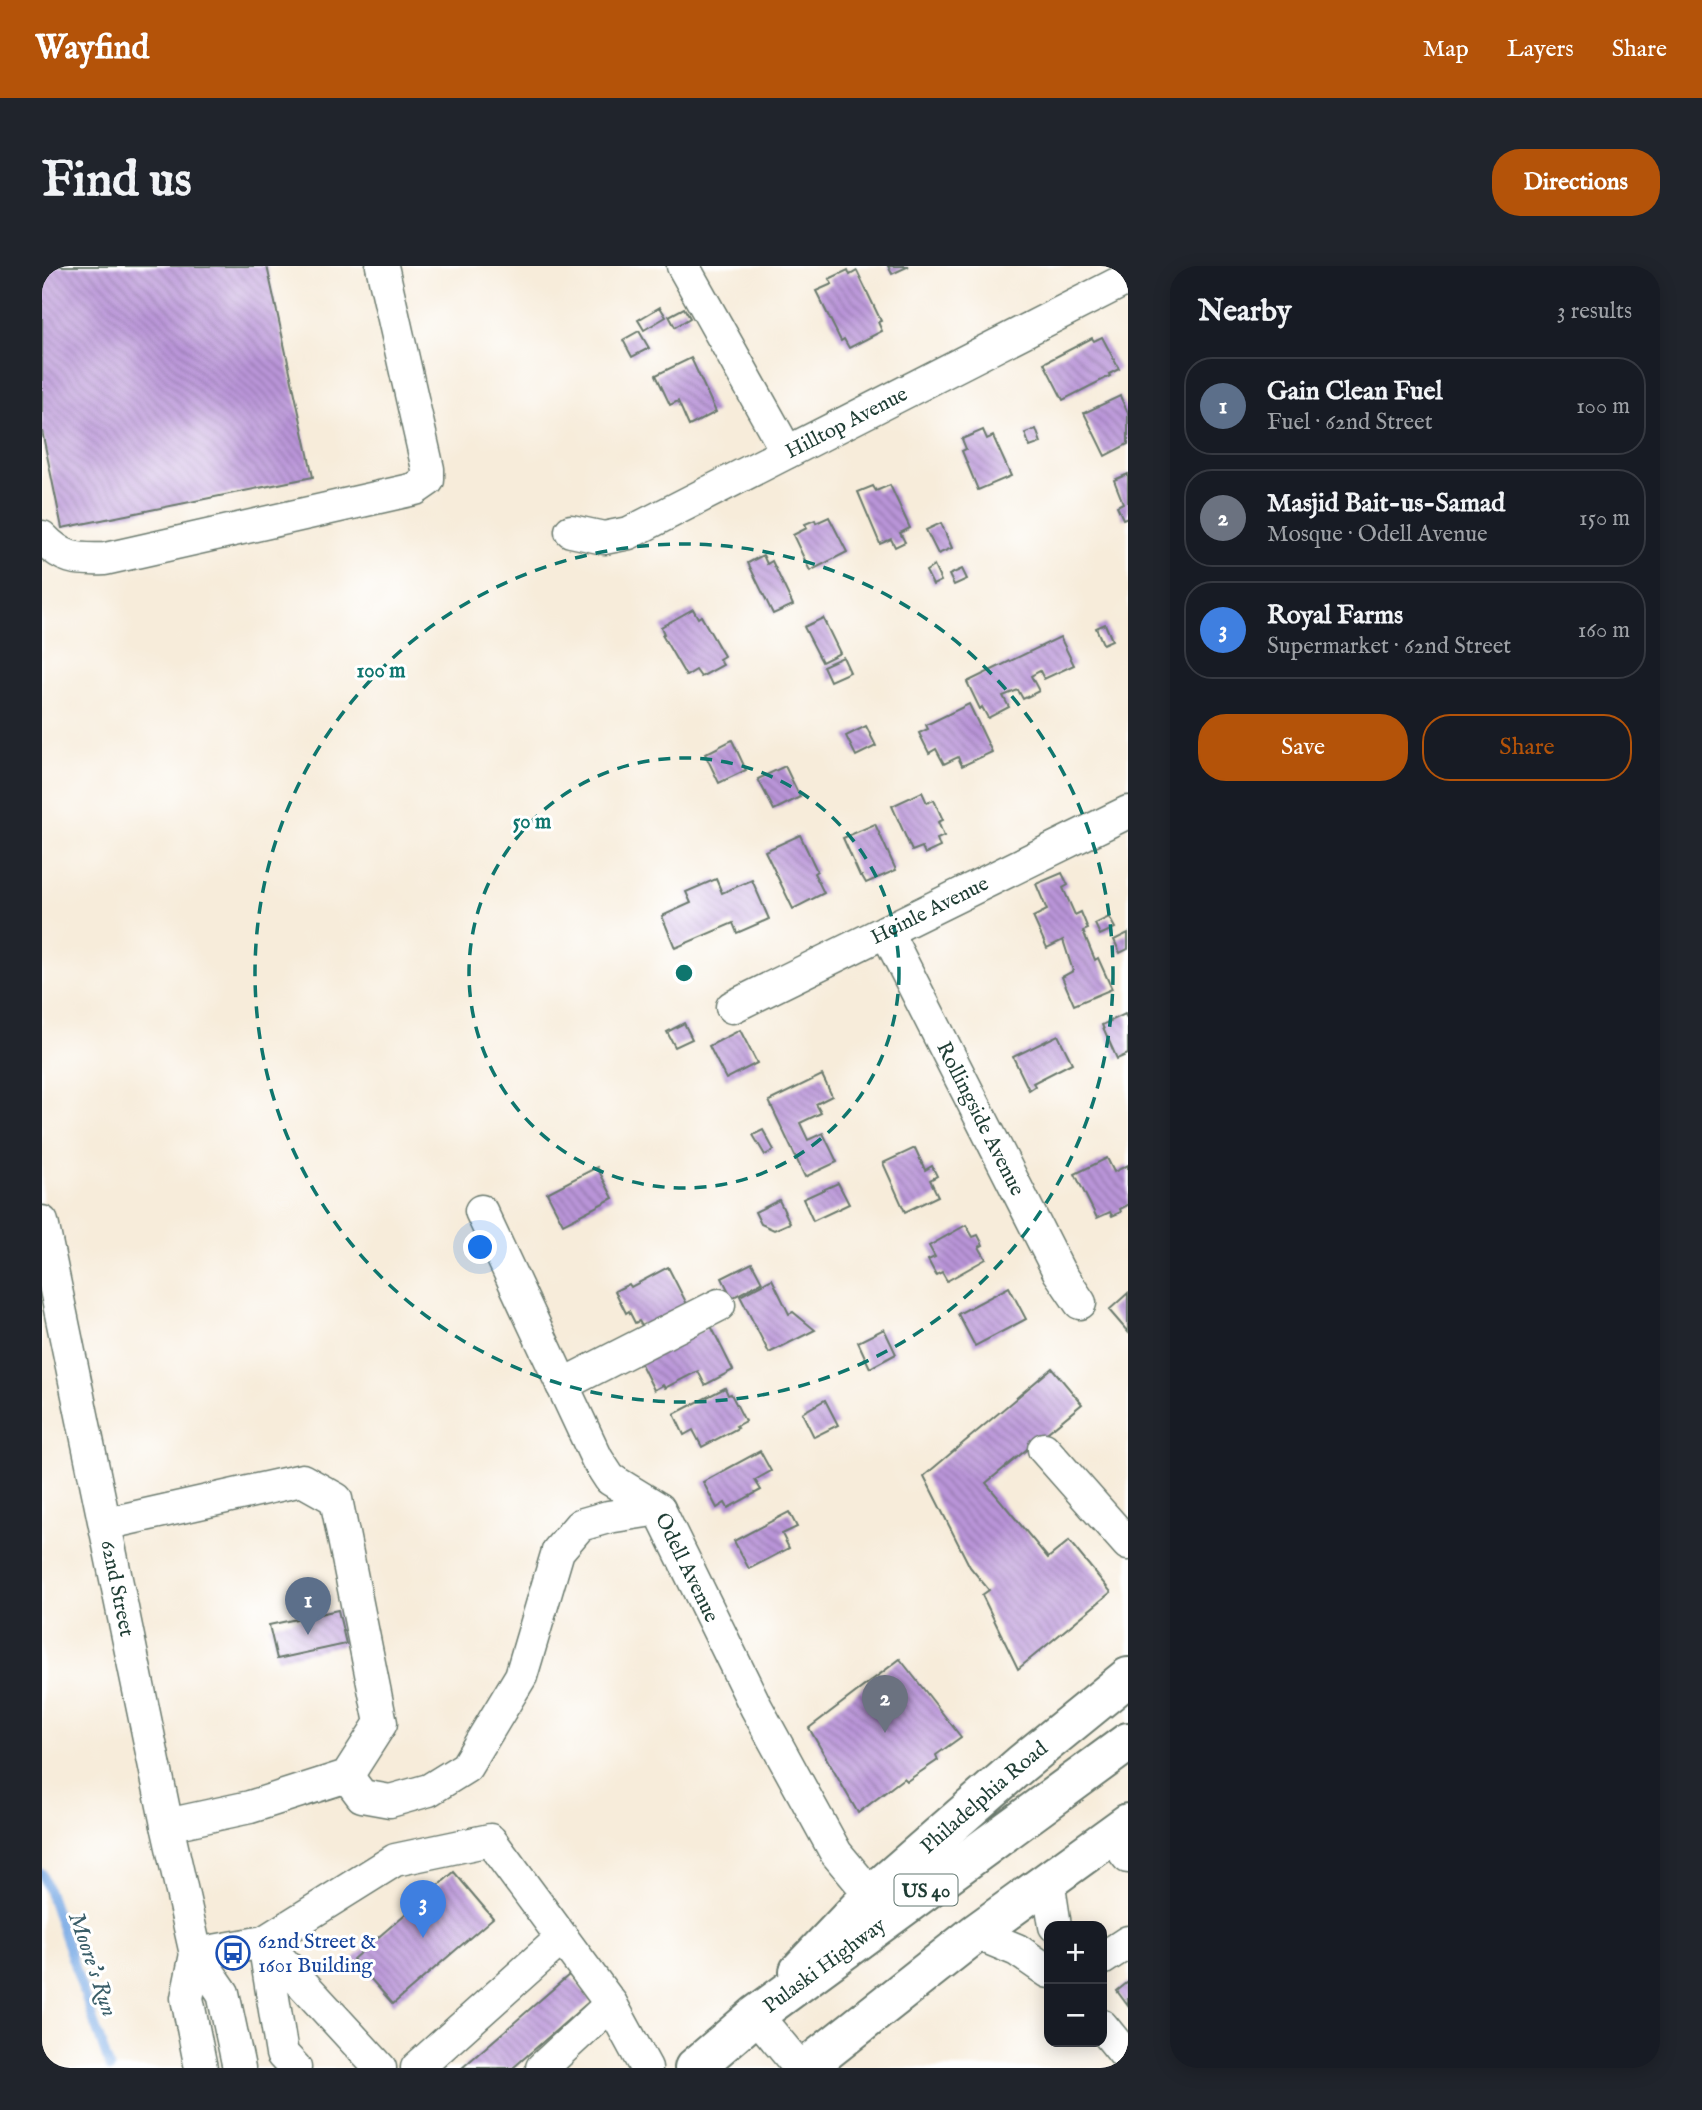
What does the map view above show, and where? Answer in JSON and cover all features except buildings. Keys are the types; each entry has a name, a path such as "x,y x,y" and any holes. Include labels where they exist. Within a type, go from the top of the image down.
{"main road":[{"name":"Philadelphia Road","path":"756,2015 871,1895 1021,1764 1128,1677"},
{"name":"Pulaski Highway","path":"694,2068 756,2015 1128,1742"},
{"path":"803,2068 1048,1880 1122,1838"}],"street":[{"path":"42,537 58,552 72,559 105,559 415,489 428,480 428,469 382,266"},
{"path":"684,266 787,452"},
{"name":"Hilltop Avenue","path":"571,531 604,538 629,533 1119,285"},
{"name":"Heinle Avenue","path":"732,1007 1128,812"},
{"name":"Rollingside Avenue","path":"886,931 1059,1272 1080,1303"},
{"name":"Odell Avenue","path":"481,1211 597,1459 610,1479 659,1509 756,1707 836,1853 871,1895"},
{"name":"62nd Street","path":"42,1222 196,1954 223,1993 239,2068"},
{"path":"562,1385 719,1305"},
{"path":"1044,1449 1128,1544"},
{"path":"105,1524 302,1480 336,1499 381,1723 347,1776 250,1807 167,1825"},
{"path":"347,1776 362,1796 390,1801 429,1790 466,1767 521,1676 558,1551 580,1525 608,1517 659,1509"},
{"path":"196,1954 264,1942 395,1860 490,1840 611,2004 646,2068"},
{"path":"1048,1880 1054,1921"},
{"path":"976,1933 1017,1950 1044,1969"},
{"path":"417,2068 562,1938"},
{"path":"264,1942 282,2054 295,2068"},
{"path":"264,1942 380,2068"},
{"path":"1107,1956 1128,1942"},
{"name":"62nd Street","path":"196,1954 187,1998 201,2068"},
{"path":"542,2068 611,2004"},
{"path":"756,2015 803,2068"},
{"path":"1107,2032 1128,2058"}],"waterway":[{"name":"Moore's Run","path":"42,1873 110,2068"}],"place":[{"name":"Gain Clean Fuel","path":"308,1635"},
{"name":"Masjid Bait-us-Samad","path":"885,1733"},
{"name":"Royal Farms","path":"423,1938"},
{"name":"62nd Street & 1601 Building","path":"233,1953"}]}
